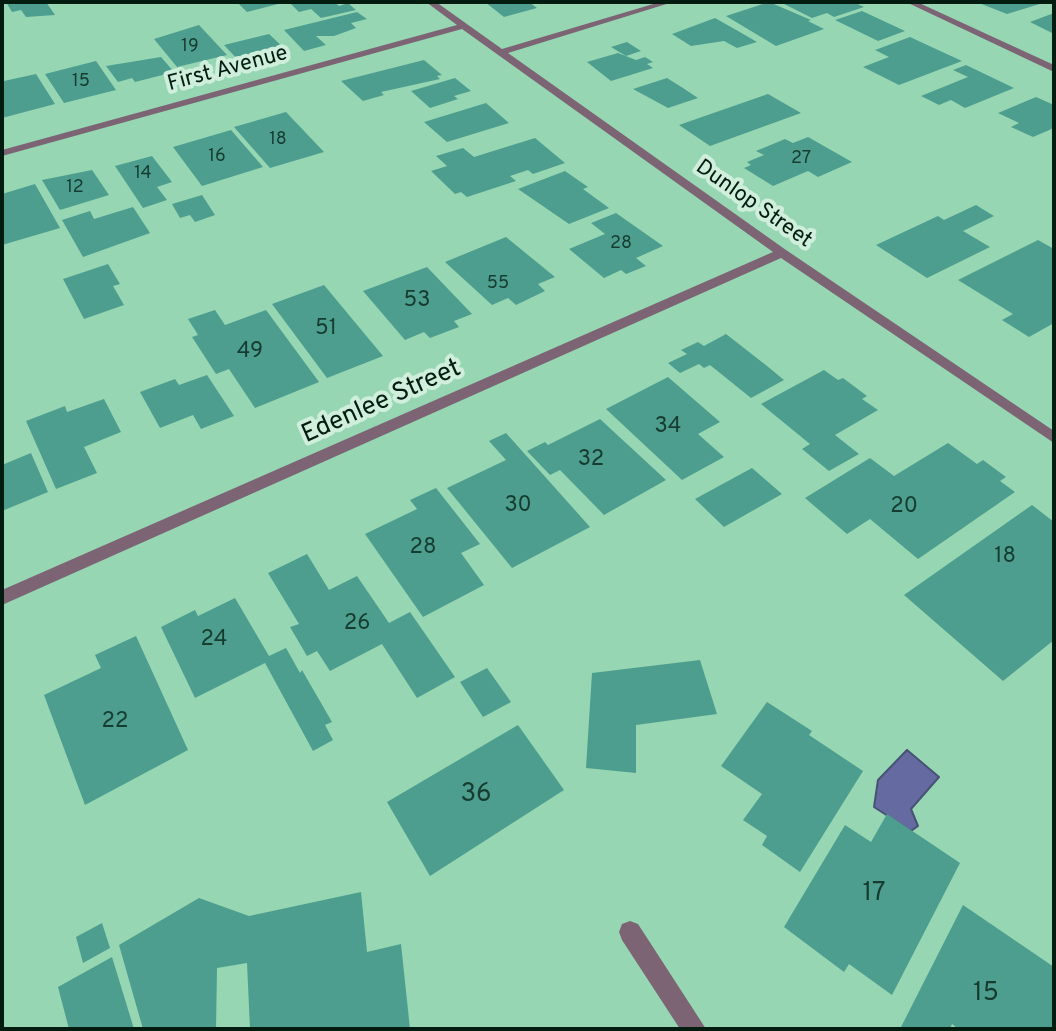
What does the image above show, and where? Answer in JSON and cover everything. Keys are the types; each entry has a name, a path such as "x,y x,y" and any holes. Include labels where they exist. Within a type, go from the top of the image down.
{"street":[{"name":"Dunlop Street","path":"430,2 782,253 1054,438"},
{"path":"501,52 669,2"},
{"path":"910,2 1054,69"},
{"name":"First Avenue","path":"2,153 464,26"},
{"name":"Edenlee Street","path":"2,598 782,253"},
{"path":"630,932 694,1029"}],"water":[{"path":"907,750 939,777 911,809 918,826 911,831 874,807 878,780"}],"building":[{"path":"6,2 46,2 55,15 26,17 21,10 12,12"},
{"path":"237,2 282,2 282,3 247,12"},
{"path":"335,2 339,6 348,3 356,10 321,18 311,9 299,12 290,3"},
{"path":"485,2 529,2 537,8 504,17"},
{"path":"769,2 824,29 776,46 726,16"},
{"path":"780,2 854,2 864,7 834,17 827,13 812,18"},
{"path":"979,3 1043,3 1007,14"},
{"path":"862,11 905,31 878,41 835,20"},
{"path":"357,12 367,19 351,23 356,28 334,36 316,36 326,45 304,51 284,30"},
{"path":"1054,13 1054,34 1030,22"},
{"path":"715,18 757,42 737,48 724,41 691,46 672,34"},
{"path":"199,25 227,55 177,67 154,39"},
{"path":"269,34 284,48 240,62 224,45"},
{"path":"910,37 962,61 899,85 863,67 889,57 875,50"},
{"path":"627,42 641,51 626,56 611,47"},
{"path":"618,53 636,60 645,57 653,62 647,64 653,68 611,81 587,62"},
{"path":"161,57 174,72 135,82 132,78 118,82 106,66"},
{"path":"424,60 442,75 437,76 440,79 381,92 384,95 363,101 341,81"},
{"path":"96,61 116,90 64,103 45,74"},
{"path":"966,65 1014,88 965,108 951,100 939,105 921,96 968,77 953,70"},
{"path":"36,74 55,104 2,118 4,81"},
{"path":"455,78 471,91 454,96 458,99 430,108 411,91"},
{"path":"667,78 698,98 668,108 633,89"},
{"path":"768,94 801,113 710,146 679,125"},
{"path":"1036,97 1054,105 1054,128 1033,137 1011,127 1019,123 998,113"},
{"path":"486,103 509,123 447,142 424,122"},
{"path":"286,112 324,152 270,168 234,127"},
{"path":"231,130 263,167 202,186 173,147"},
{"path":"808,137 852,162 818,177 808,171 773,186 744,168 751,165 747,162 764,155 756,151 785,139 793,143"},
{"path":"535,138 565,163 533,174 528,170 510,176 516,181 467,197 461,192 455,194 431,171 447,166 436,156 463,148 474,157"},
{"path":"152,156 172,182 157,187 167,200 143,208 115,166"},
{"path":"92,170 109,195 60,210 42,180"},
{"path":"565,171 588,187 583,189 609,208 569,224 518,189"},
{"path":"35,184 60,228 2,245 2,194"},
{"path":"202,195 215,215 195,222 190,215 180,218 172,204"},
{"path":"976,205 994,216 963,231 990,247 927,278 876,245 938,216 944,220"},
{"path":"133,207 150,233 83,257 62,220 90,211 94,219"},
{"path":"616,213 663,246 636,258 646,266 626,274 621,270 604,278 569,249 605,234 591,223"},
{"path":"506,237 555,277 538,284 545,291 516,305 508,298 492,305 445,262"},
{"path":"1038,240 1054,249 1054,323 1029,337 1002,320 1013,314 958,280"},
{"path":"108,264 120,284 113,286 124,305 84,319 63,279"},
{"path":"427,267 472,314 454,321 459,327 430,338 424,332 405,340 363,291"},
{"path":"324,285 383,356 327,378 272,304"},
{"path":"215,310 225,325 266,310 319,382 255,408 229,369 216,374 192,337 198,335 188,319"},
{"path":"726,334 784,380 751,398 710,365 704,368 699,364 680,373 668,363 687,354 681,350 698,342 704,346"},
{"path":"824,370 838,380 843,378 867,396 862,399 878,410 835,435 859,454 829,471 802,449 810,444 761,404"},
{"path":"207,375 234,416 201,429 193,415 160,428 140,392 175,379 179,385"},
{"path":"668,377 720,422 698,434 724,457 682,480 606,409"},
{"path":"104,399 121,432 84,447 97,473 56,489 26,421 65,406 67,412"},
{"path":"600,419 666,480 604,515 560,470 550,475 527,451 545,442 548,445"},
{"path":"506,433 590,527 512,568 447,488 506,460 489,441"},
{"path":"948,443 977,464 983,460 1006,477 1000,481 1015,492 918,559 870,519 847,534 805,498 870,458 894,476"},
{"path":"31,453 48,492 2,511 2,465"},
{"path":"752,468 782,494 724,527 695,499"},
{"path":"436,488 480,544 461,553 484,585 423,617 365,534 417,509 410,500"},
{"path":"1032,505 1054,522 1054,640 1003,681 904,595"},
{"path":"307,554 329,590 357,576 389,623 410,612 455,677 417,698 382,644 330,671 317,651 307,656 290,627 299,624 268,573"},
{"path":"235,598 269,656 286,648 300,673 302,670 332,722 325,725 333,740 313,751 265,663 195,698 161,627 195,610 198,616"},
{"path":"136,636 188,750 85,805 44,695 101,668 95,655"},
{"path":"700,660 717,714 636,725 636,773 586,768 592,673"},
{"path":"487,668 511,702 483,717 460,682"},
{"path":"767,702 812,731 809,735 863,771 800,872 762,845 767,836 743,820 762,794 721,766"},
{"path":"518,725 564,790 430,876 387,802"},
{"path":"887,814 960,863 892,995 849,964 844,972 784,927 845,825 871,842"},
{"path":"361,892 367,952 401,944 410,1029 250,1029 247,963 217,968 216,1029 143,1029 119,945 199,898 249,916"},
{"path":"963,905 1054,967 1054,1029 958,1029 952,1024 950,1029 900,1029"},
{"path":"102,923 110,948 83,963 76,937"},
{"path":"112,957 134,1029 69,1029 58,987"}]}
